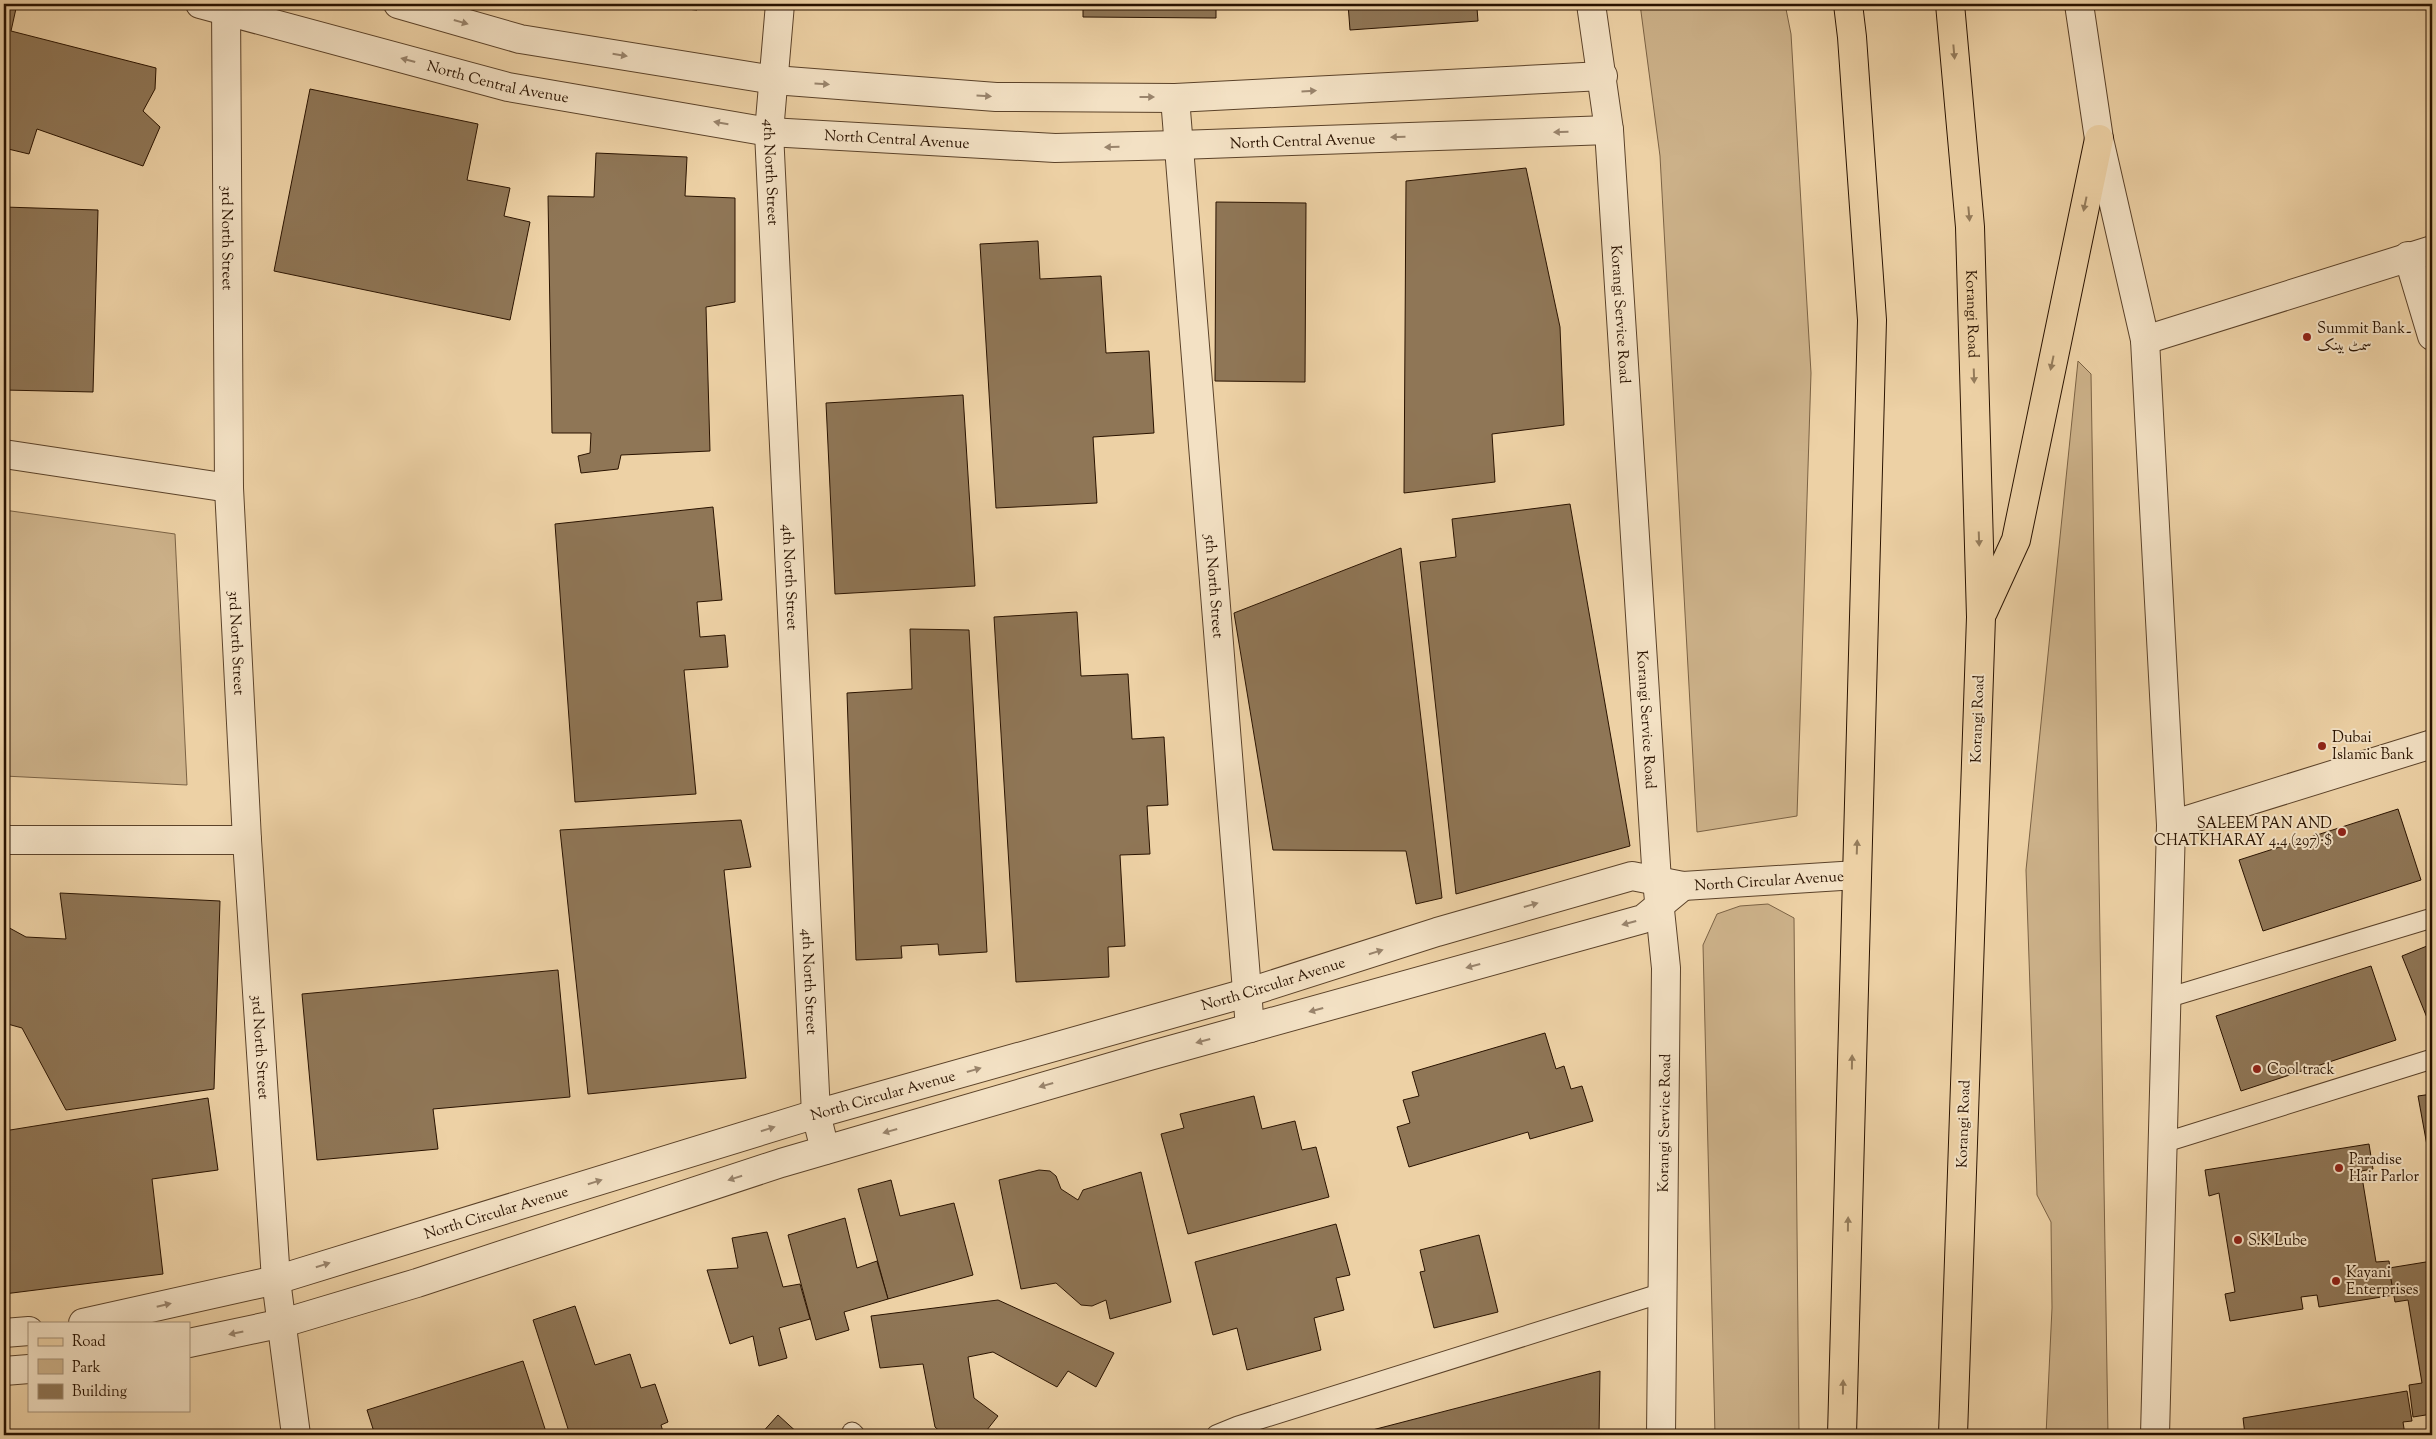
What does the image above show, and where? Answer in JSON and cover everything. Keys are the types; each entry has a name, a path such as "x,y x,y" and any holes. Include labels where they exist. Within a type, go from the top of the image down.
{"main road":[{"path":"1842,1435 1872,320 1848,4"},
{"name":"Korangi Road","path":"1950,4 1970,227 1981,616 1953,1435"},
{"path":"1981,616 2016,540 2099,139"}],"street":[{"path":"398,4 520,39 774,80 996,97 1175,98 1603,76"},
{"name":"4th North Street","path":"780,4 769,132 816,1114 825,1150"},
{"name":"Korangi Service Road","path":"1591,4 1603,76 1609,130 1666,891 1661,1435"},
{"path":"2079,4 2099,139 2145,340 2171,825 2155,1435"},
{"name":"North Central Avenue","path":"216,6 508,87 769,132 1054,148 1609,130"},
{"name":"3rd North Street","path":"216,6 229,488 247,840 276,1280 282,1323"},
{"name":"5th North Street","path":"1175,98 1250,1028"},
{"path":"2145,340 2420,253 2432,336"},
{"path":"4,454 229,488"},
{"path":"2171,825 2432,744"},
{"path":"4,840 247,840"},
{"name":"North Circular Avenue","path":"87,1322 276,1280 816,1114 1246,993 1437,932 1632,876 1666,891 1857,875"},
{"path":"190,1343 282,1323 417,1283 825,1150 1250,1028 1643,919 1666,891"},
{"path":"282,1323 296,1435"},
{"path":"4,1333 28,1332"},
{"path":"4,1371 28,1369"}],"lane":[{"path":"2167,998 2432,918"},
{"path":"2163,1143 2432,1059"},
{"path":"1216,1435 1238,1426 1662,1293"}],"green space":[{"path":"1640,4 1785,4 1791,34 1811,373 1797,816 1697,832 1660,156"},
{"path":"2078,361 2091,374 2108,1435 2046,1435 2052,1308 2051,1222 2037,1195 2026,870"},
{"path":"4,510 175,534 187,785 4,776"},
{"path":"1768,904 1794,918 1799,1435 1715,1435 1703,945 1717,914 1740,906"}],"building":[{"path":"4,4 17,4 11,31 156,68 155,89 143,111 160,127 143,166 37,129 29,154 4,148"},
{"path":"630,4 698,4 697,10"},
{"path":"898,4 1022,4 1022,5"},
{"path":"1083,4 1216,4 1216,18 1083,17"},
{"path":"1348,4 1520,4 1520,6 1477,8 1478,21 1350,30"},
{"path":"310,89 478,124 467,180 510,188 504,216 530,222 510,320 274,271"},
{"path":"596,153 687,157 685,196 735,198 735,302 706,307 710,451 621,455 618,469 581,473 578,456 590,453 591,433 552,433 548,196 594,197"},
{"path":"1526,168 1560,327 1564,425 1492,434 1495,482 1404,493 1406,181"},
{"path":"1216,202 1306,203 1305,382 1215,381"},
{"path":"4,207 98,210 93,392 4,390"},
{"path":"1038,241 1040,279 1101,276 1106,353 1149,351 1154,433 1093,437 1097,503 996,508 980,244"},
{"path":"963,395 975,586 835,594 826,403"},
{"path":"1570,504 1630,846 1456,894 1420,562 1456,557 1452,519"},
{"path":"713,507 722,600 697,602 700,637 725,635 728,667 684,670 696,794 575,802 555,524"},
{"path":"1401,548 1442,898 1416,904 1406,851 1273,850 1234,613"},
{"path":"1077,612 1081,676 1128,674 1132,739 1164,737 1168,805 1147,806 1150,854 1120,855 1125,946 1108,947 1109,977 1016,982 994,617"},
{"path":"910,629 969,630 987,952 939,955 938,944 901,946 902,958 856,960 847,693 912,689"},
{"path":"2432,808 2432,821 2428,809"},
{"path":"2398,809 2421,880 2263,931 2239,860"},
{"path":"741,820 751,867 724,870 746,1078 588,1094 560,830"},
{"path":"60,893 220,901 214,1089 66,1110 22,1028 4,1023 4,925 26,937 66,939"},
{"path":"2432,944 2432,1030 2402,956"},
{"path":"2371,966 2396,1040 2241,1091 2216,1016"},
{"path":"558,970 570,1097 433,1109 438,1149 317,1160 302,994"},
{"path":"1545,1033 1556,1069 1564,1066 1571,1089 1582,1086 1593,1121 1530,1139 1528,1132 1409,1167 1397,1127 1410,1123 1403,1100 1419,1096 1412,1072"},
{"path":"2432,1094 2432,1173 2418,1096"},
{"path":"1254,1096 1262,1129 1295,1121 1302,1150 1316,1147 1329,1197 1188,1234 1161,1134 1184,1128 1180,1114"},
{"path":"208,1098 218,1170 152,1179 163,1274 4,1294 4,1131"},
{"path":"2369,1144 2373,1169 2361,1171 2376,1262 2389,1261 2394,1295 2319,1307 2317,1295 2301,1297 2303,1309 2230,1321 2225,1294 2235,1292 2219,1193 2209,1196 2205,1170"},
{"path":"1039,1170 1050,1171 1056,1176 1061,1189 1078,1200 1083,1190 1141,1172 1171,1302 1110,1319 1106,1300 1092,1306 1081,1305 1056,1283 1021,1289 999,1180"},
{"path":"891,1180 900,1216 954,1203 973,1275 888,1299 858,1189"},
{"path":"845,1218 857,1268 877,1261 888,1299 844,1312 849,1330 816,1340 788,1235"},
{"path":"1336,1224 1350,1275 1336,1278 1344,1310 1314,1318 1321,1350 1247,1370 1237,1328 1213,1335 1195,1262"},
{"path":"767,1232 783,1287 800,1284 810,1319 779,1328 787,1358 759,1366 753,1336 730,1344 707,1270 738,1268 732,1238"},
{"path":"1479,1235 1498,1312 1434,1328 1420,1272 1425,1271 1420,1250"},
{"path":"2432,1261 2432,1414 2413,1417 2409,1385 2422,1383 2408,1300 2395,1302 2389,1268"},
{"path":"998,1300 1114,1353 1096,1387 1068,1371 1057,1387 993,1352 968,1357 974,1398 998,1416 983,1435 944,1435 935,1427 923,1364 880,1368 871,1316"},
{"path":"575,1306 595,1365 630,1354 641,1388 655,1384 668,1422 661,1425 664,1435 570,1435 533,1320"},
{"path":"523,1361 547,1435 375,1435 367,1410"},
{"path":"1600,1371 1599,1435 1353,1435"},
{"path":"2407,1391 2412,1421 2403,1422 2405,1435 2245,1435 2243,1418"},
{"path":"778,1415 800,1435 760,1435"}],"place":[{"name":"Summit Bank۔ سمٹ بینک","path":"2307,337"},
{"name":"Dubai Islamic Bank","path":"2322,746"},
{"name":"SALEEM PAN AND CHATKHARAY 4.4 (297)·$","path":"2342,832"},
{"name":"Cool track","path":"2257,1069"},
{"name":"Paradise Hair Parlor","path":"2339,1168"},
{"name":"S.K Lube","path":"2238,1240"},
{"name":"Kayani Enterprises","path":"2336,1281"}]}
